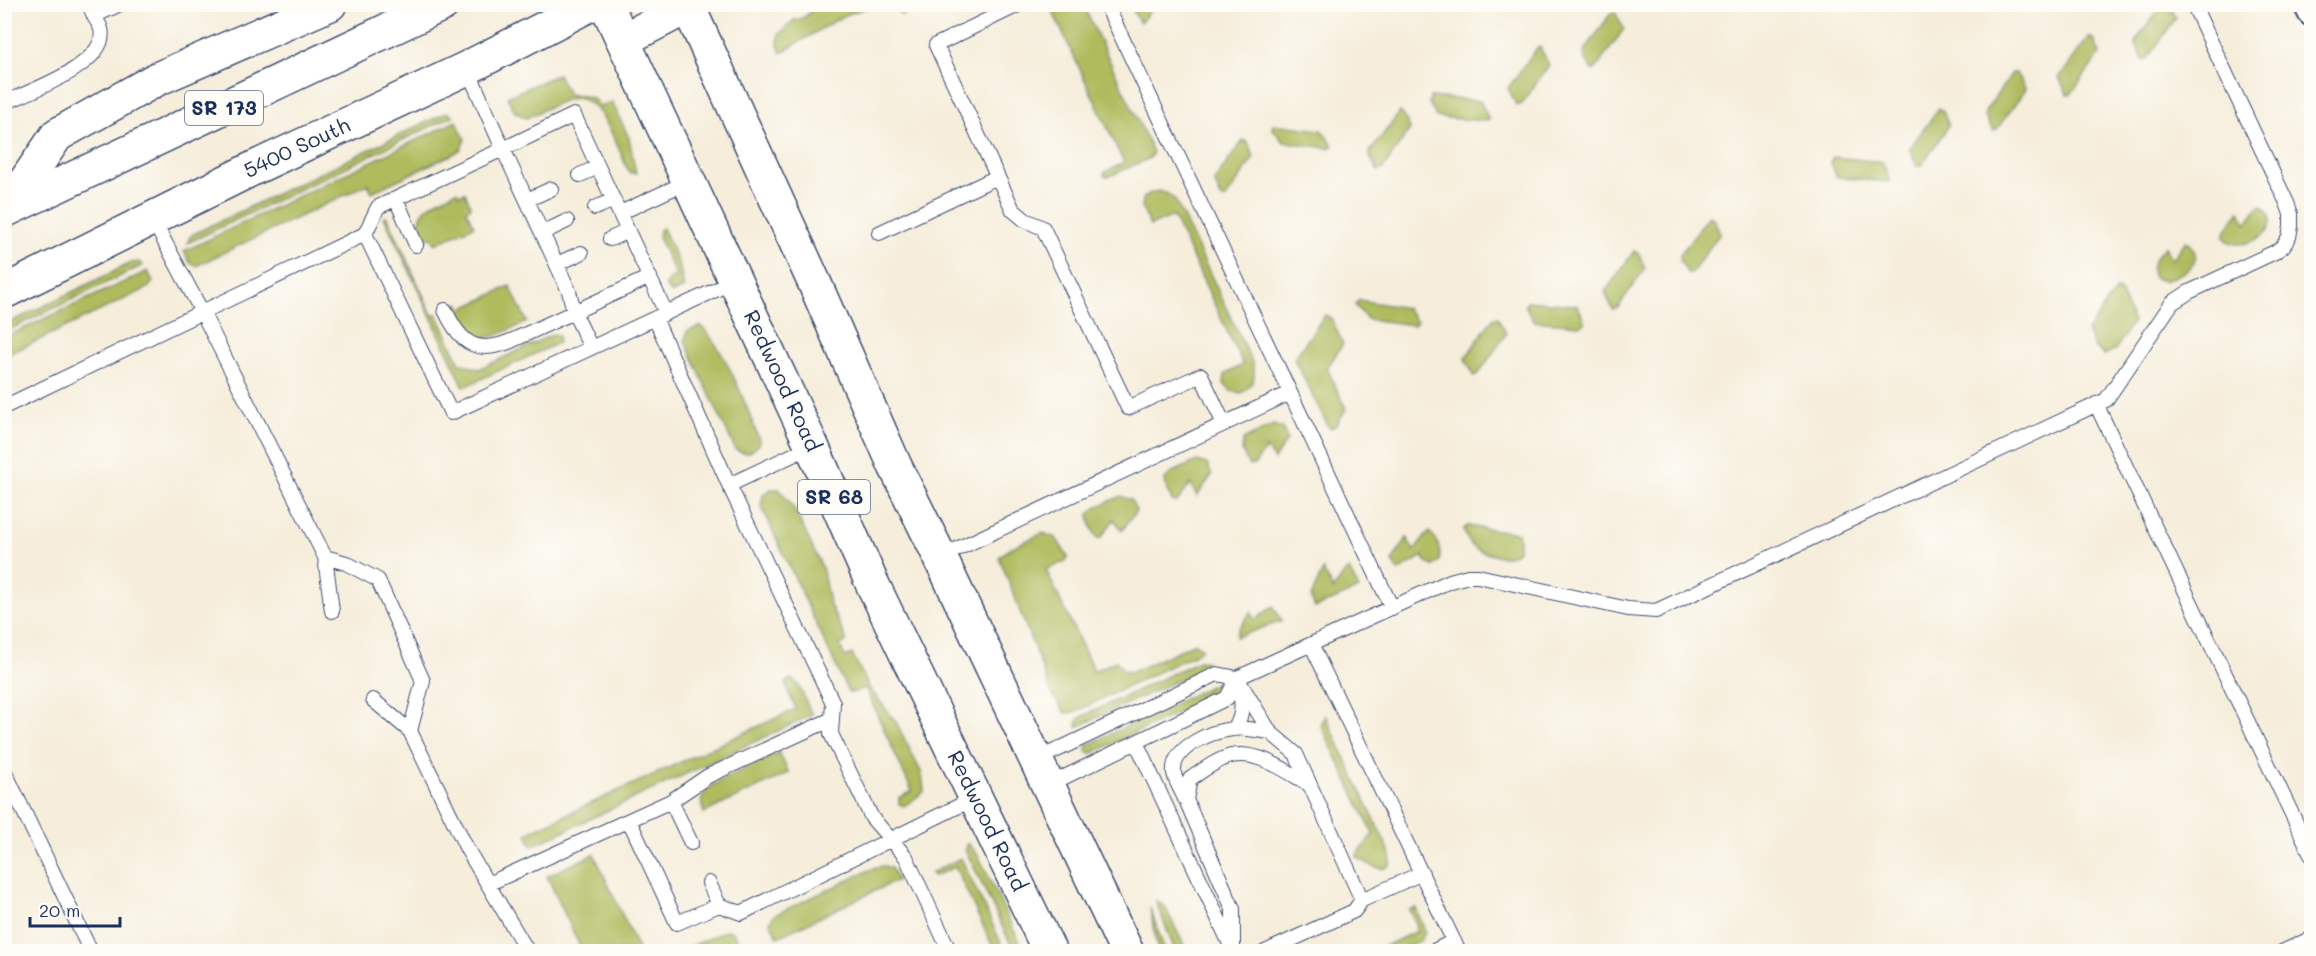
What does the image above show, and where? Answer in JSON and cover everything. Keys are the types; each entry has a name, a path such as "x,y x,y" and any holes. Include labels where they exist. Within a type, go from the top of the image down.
{"main road":[{"path":"5,211 57,135 157,79 330,4"},
{"name":"SR 173","path":"5,211 443,4"},
{"name":"5400 South","path":"4,292 152,218 467,68 591,4"},
{"name":"Redwood Road","path":"606,4 812,446 871,581 1050,951"},
{"path":"622,40 689,5"},
{"name":"SR 68","path":"689,5 895,466 1127,951"}],"street":[{"path":"2308,4 2312,12"}],"lane":[{"path":"4,103 59,79 83,64 100,42 102,30 92,10 120,4"},
{"path":"1020,4 936,45 1013,210 1025,220 1043,228 1128,408 1201,375 1224,424"},
{"path":"1106,4 1392,608"},
{"path":"1042,772 1217,674 1237,678 1312,646 1450,581 1468,576 1478,576 1628,609 1656,611 2096,404 2111,394 2172,303 2178,298 2275,252 2289,237 2291,214 2288,203 2193,4"},
{"path":"467,68 569,291 574,312 591,348"},
{"path":"4,407 365,234 378,207 574,115 650,277 660,315 729,485 833,703 831,734 872,818 906,857 950,951"},
{"path":"580,175 598,167"},
{"path":"879,233 997,177"},
{"path":"620,213 688,181"},
{"path":"526,200 552,189"},
{"path":"396,199 417,244"},
{"path":"595,208 614,200"},
{"path":"152,218 202,312 325,557 332,611"},
{"path":"542,233 567,221"},
{"path":"610,239 628,231"},
{"path":"365,234 451,413 735,281"},
{"path":"557,264 581,253"},
{"path":"445,310 459,334 468,343 486,349 505,344 650,277"},
{"path":"940,557 1290,393"},
{"path":"2096,404 2312,856"},
{"path":"729,485 812,446"},
{"path":"325,557 346,563 378,580 423,681 410,731"},
{"path":"1312,646 1456,946 1432,951"},
{"path":"1235,728 1241,718 1242,704 1237,678"},
{"path":"1237,678 1270,732 1296,754 1362,900"},
{"path":"1042,772 1137,744 1227,698 1237,678"},
{"path":"373,700 410,731 467,849 528,951"},
{"path":"488,884 671,801 708,776 832,718"},
{"path":"1234,950 1233,909 1174,772 1180,754 1199,740 1220,731 1235,728 1270,732"},
{"path":"1137,744 1234,950"},
{"path":"1186,800 1190,779 1216,763 1233,756 1255,758 1276,765 1310,785"},
{"path":"4,770 9,792 91,951"},
{"path":"709,883 719,904 741,913 975,798"},
{"path":"671,801 691,843"},
{"path":"629,820 677,923 719,904"},
{"path":"1265,951 1354,910 1362,900 1422,873"},
{"path":"2282,951 2312,938"}],"green space":[{"path":"814,4 873,5 843,16 781,53 778,45 779,34 794,20 807,15"},
{"path":"896,5 924,5 901,15"},
{"path":"1062,5 1083,5 1153,152 1150,158 1108,177 1104,176 1105,172 1124,163 1052,10"},
{"path":"1129,5 1155,5 1140,23"},
{"path":"2161,5 2170,5 2176,18 2147,59 2143,60 2135,42"},
{"path":"1615,12 1624,29 1595,70 1592,70 1584,52 1611,13"},
{"path":"2089,37 2094,40 2100,54 2072,93 2068,95 2059,78"},
{"path":"1540,47 1549,65 1522,104 1517,106 1508,88 1536,49"},
{"path":"2012,73 2016,73 2025,88 2024,92 1997,129 1993,131 1985,117 1985,112"},
{"path":"558,74 568,94 590,97 600,107 612,102 629,138 636,173 630,173 628,170 613,135 599,112 590,103 580,99 569,99 526,118 515,112 507,97"},
{"path":"1430,97 1480,101 1489,119 1484,121 1436,117 1429,103"},
{"path":"1939,108 1943,111 1949,125 1922,165 1917,166 1909,149"},
{"path":"447,112 453,116 188,243 193,234"},
{"path":"1400,112 1410,129 1383,169 1378,171 1370,157 1370,152"},
{"path":"456,121 465,139 461,149 455,153 372,192 368,184 196,266 190,263 184,251"},
{"path":"1273,124 1321,130 1333,145 1329,148 1284,142 1272,128"},
{"path":"1243,140 1248,143 1254,157 1226,198 1222,199 1214,181"},
{"path":"1833,157 1882,162 1890,180 1887,182 1837,177 1830,162"},
{"path":"457,191 459,195 465,192 471,207 466,210 474,226 435,244 432,237 424,241 419,222 422,215 426,209 440,199"},
{"path":"1158,191 1168,194 1175,200 1251,360 1254,379 1241,393 1231,391 1224,384 1225,374 1243,365 1173,216 1150,226 1142,208 1143,199"},
{"path":"2262,205 2270,215 2270,225 2265,233 2246,243 2236,244 2229,241 2225,232 2240,211 2246,224"},
{"path":"1709,216 1714,219 1720,233 1691,274 1688,274 1680,260 1680,254"},
{"path":"384,217 387,217 390,222 432,315 437,314 460,363 479,369 554,334 559,336 558,343 464,387"},
{"path":"663,228 679,264 684,288 672,293 666,287 668,279 676,276 658,237 659,230"},
{"path":"2186,241 2193,248 2195,255 2195,261 2191,266 2179,275 2164,281 2154,278 2152,265 2165,246 2171,260"},
{"path":"1634,251 1639,254 1645,268 1618,308 1613,310 1605,292"},
{"path":"139,262 143,265 5,332 5,325 131,263"},
{"path":"148,271 153,282 148,288 5,356 5,337"},
{"path":"510,286 527,322 492,337 476,336 469,330 454,306 459,303 462,309"},
{"path":"2116,290 2120,291 2133,322 2116,349 2104,355 2094,347 2087,331"},
{"path":"1359,300 1406,308 1417,322 1414,325 1367,319 1355,305"},
{"path":"1527,301 1576,305 1585,323 1580,325 1533,321 1525,305"},
{"path":"1325,315 1331,318 1343,344 1327,368 1346,409 1336,425 1331,428 1294,359"},
{"path":"1498,317 1506,334 1479,373 1474,376 1466,357 1493,318"},
{"path":"701,326 719,349 750,414 760,443 749,452 735,449 687,346 685,340 687,331"},
{"path":"1273,425 1283,428 1287,440 1274,460 1266,448 1254,465 1249,466 1242,451 1243,440"},
{"path":"1197,461 1207,464 1212,475 1197,496 1190,484 1177,502 1173,502 1167,491 1165,479 1173,472"},
{"path":"771,489 779,489 792,505 822,567 829,603 847,641 840,645 845,657 852,654 870,689 896,722 922,774 924,792 904,806 899,804 899,798 912,791 865,688 852,693 848,692 761,506 763,495"},
{"path":"1121,496 1131,500 1136,511 1122,531 1114,519 1101,538 1097,538 1091,526 1089,514 1097,507"},
{"path":"1467,526 1518,533 1519,547 1516,552 1505,556 1483,552 1469,543 1463,530"},
{"path":"1429,532 1438,545 1439,561 1433,566 1427,563 1423,556 1398,571 1392,561 1407,538 1414,551"},
{"path":"1043,533 1056,538 1068,557 1066,561 1046,570 1094,671 1116,661 1124,671 1132,672 1195,643 1202,649 1075,712 1065,713 1051,692 999,557 1012,547"},
{"path":"1323,570 1333,590 1345,572 1349,570 1359,589 1315,608 1311,597"},
{"path":"1273,606 1282,621 1236,637 1238,630 1251,612 1255,620"},
{"path":"1199,661 1206,661 1200,670 1077,727 1078,720 1083,716"},
{"path":"792,679 798,684 812,715 532,846 527,834 531,831 796,709 786,687 787,681"},
{"path":"1219,682 1225,685 1224,691 1093,753 1088,753 1087,745"},
{"path":"1325,715 1391,855 1391,863 1388,867 1375,867 1357,857 1373,834 1321,725"},
{"path":"779,753 789,773 704,813 702,800 707,790 725,778"},
{"path":"967,843 978,855 1024,951 1014,951 965,849"},
{"path":"594,854 639,951 582,951 547,876"},
{"path":"961,858 1005,951 995,951 955,867 935,876 931,873"},
{"path":"876,867 891,868 898,880 778,937 770,922 774,915"},
{"path":"1156,901 1164,905 1187,951 1175,951"},
{"path":"1150,908 1165,951 1158,951"},
{"path":"1416,908 1425,931 1422,940 1398,951 1374,951 1417,931 1415,926 1417,925 1409,910"},
{"path":"727,930 734,933 743,951 681,951"}]}
